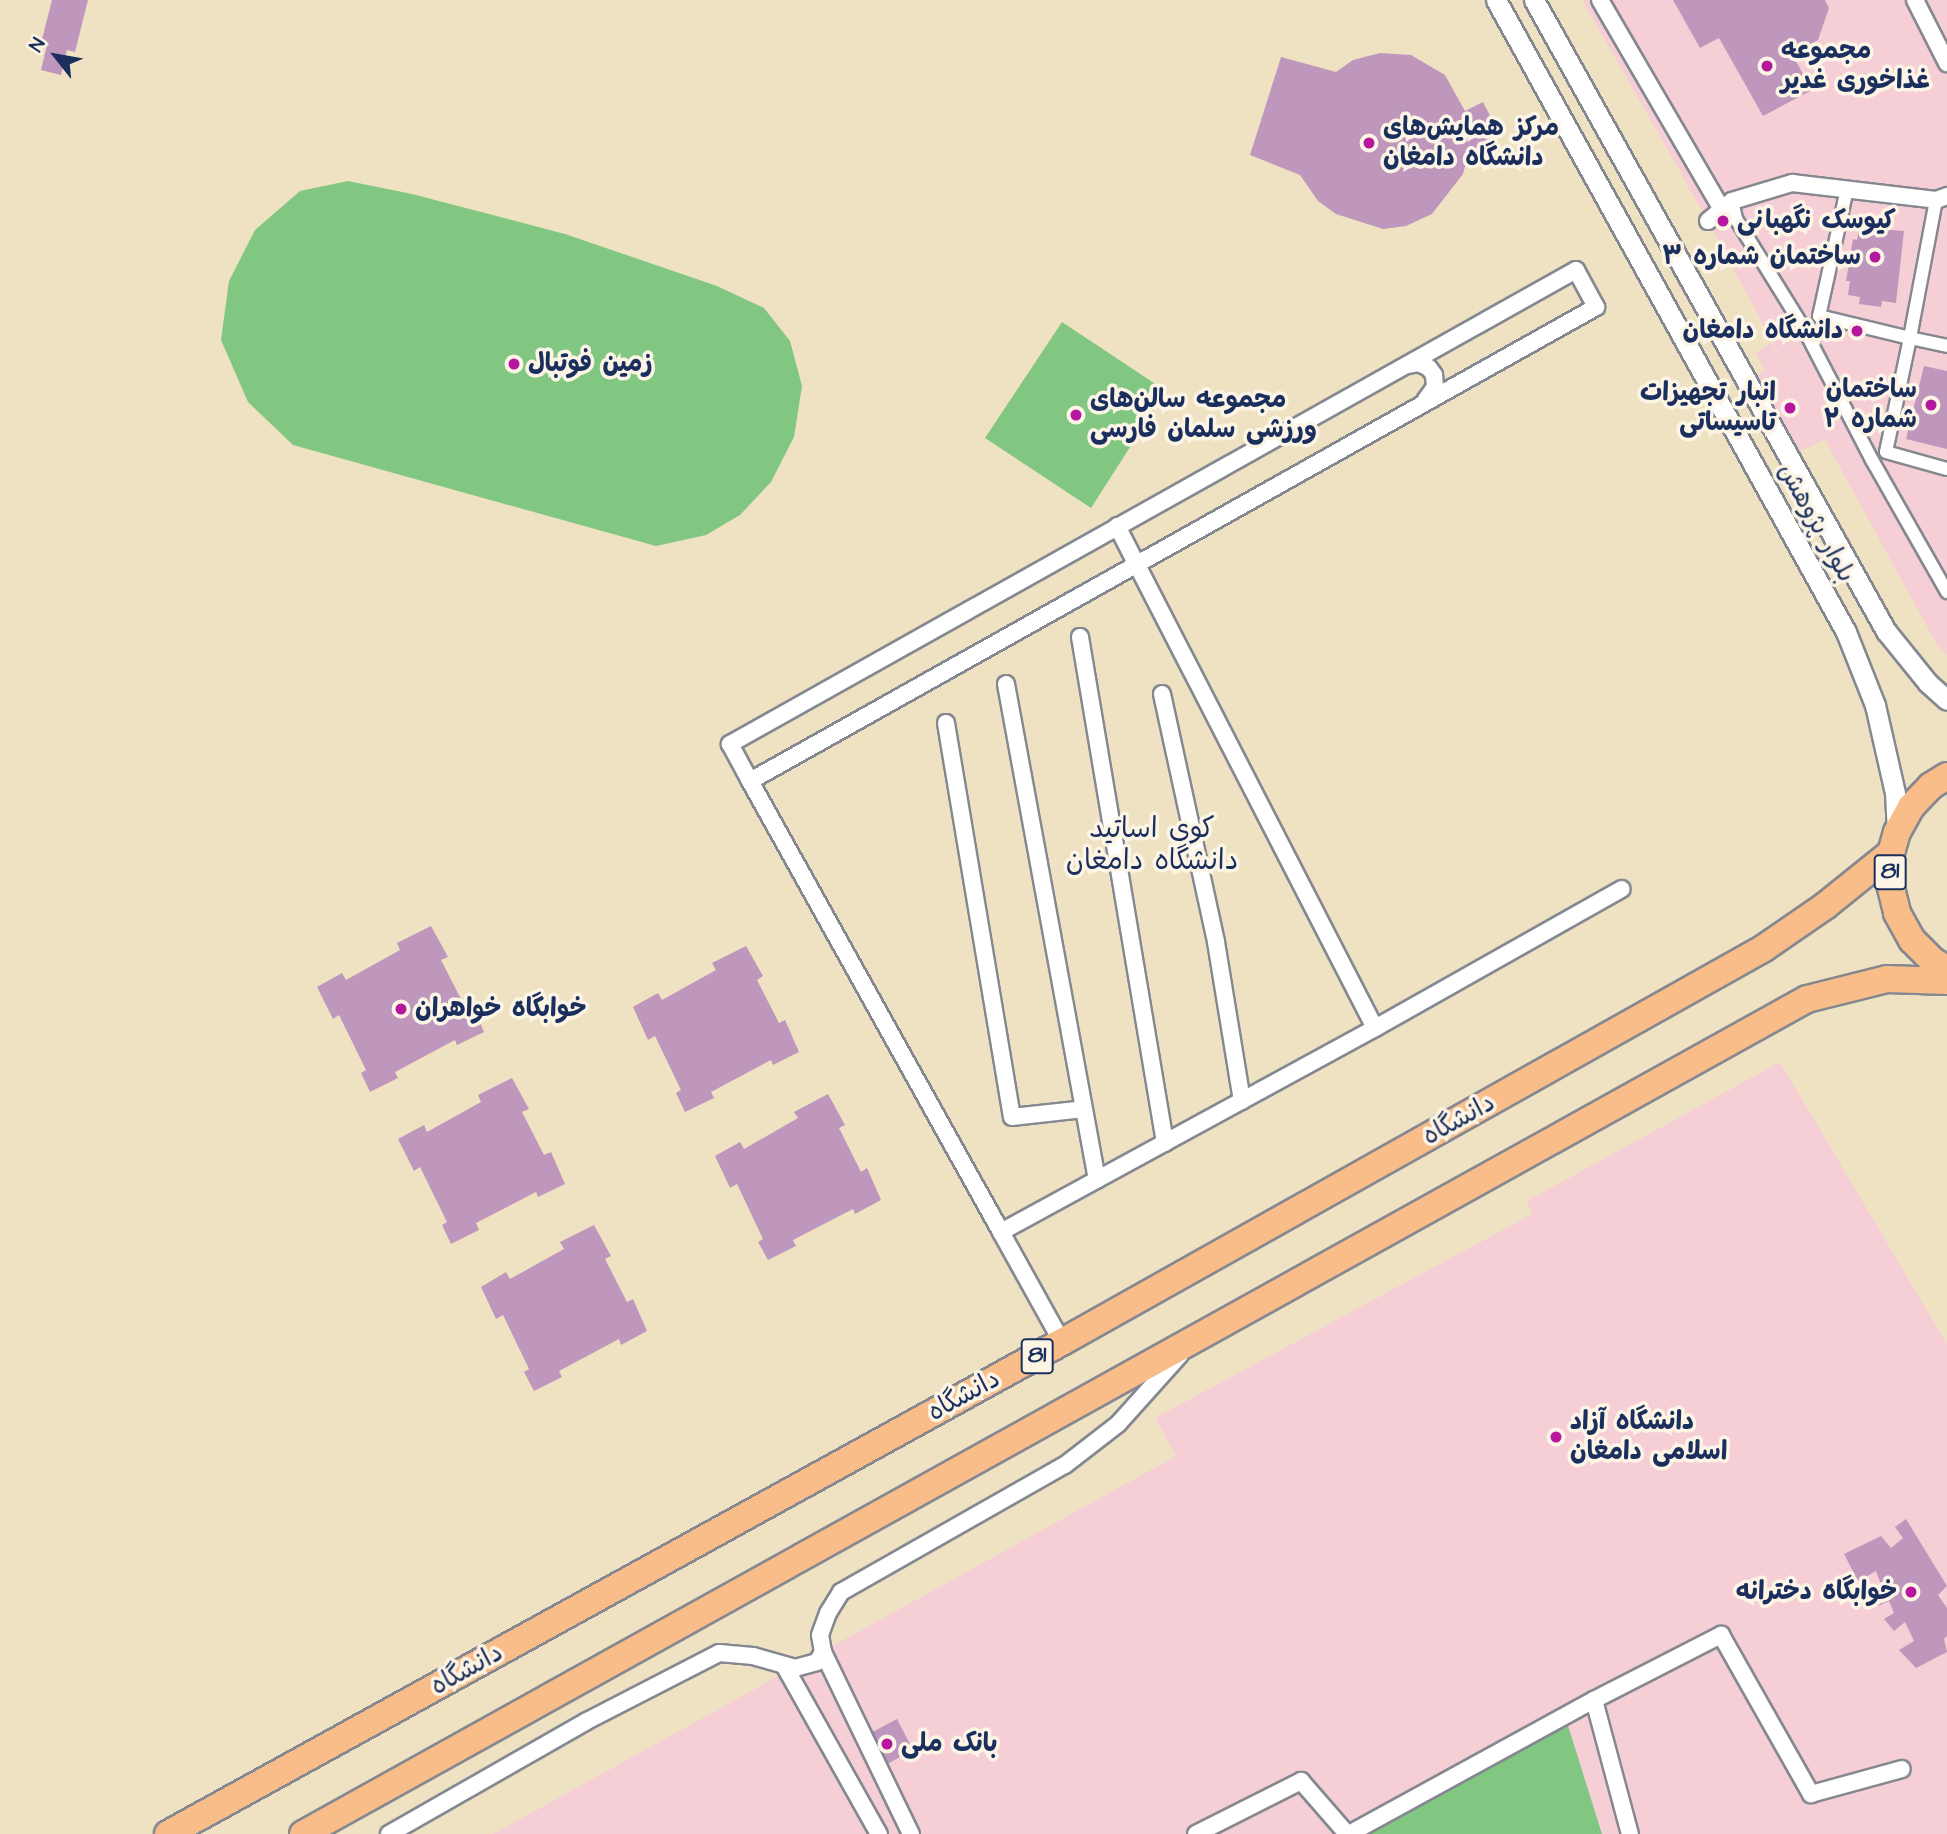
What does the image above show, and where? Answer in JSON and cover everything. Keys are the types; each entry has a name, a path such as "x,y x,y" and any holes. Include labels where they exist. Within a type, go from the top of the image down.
{"highway":[{"name":"81","path":"1947,776 1931,786 1911,807 1894,843 1890,884 1897,913 1912,940 1933,961 1947,969"},
{"name":"دانشگاه","path":"168,1834 1062,1342 1764,948 1825,906 1894,843"},
{"name":"81","path":"303,1834 1807,999 1887,979 1947,981"}],"street":[{"name":"بلوار پژوهش","path":"1496,0 1846,632 1875,705 1895,793 1894,843"},
{"name":"بلوار پژوهش","path":"1534,0 1886,631 1928,683 1947,700"},
{"path":"1600,0 1803,327 1872,460 1947,592"},
{"path":"1914,0 1947,63"},
{"path":"1708,222 1727,204 1792,183 1942,198 1886,452"},
{"path":"1803,327 1819,316 1847,189"},
{"path":"750,781 1596,307 1576,270 730,744 750,781 1062,1342"},
{"path":"1819,316 1947,346"},
{"path":"1406,365 1419,363 1429,368 1434,375 1435,387 1429,398 1415,409"},
{"path":"1872,460 1886,452 1947,469"},
{"path":"1117,527 1375,1028"},
{"path":"1080,638 1165,1143"},
{"path":"1006,684 1097,1180"},
{"path":"1162,694 1216,942 1241,1101"},
{"path":"946,723 1012,1117 1084,1109"},
{"path":"1001,1232 1375,1028 1622,889"},
{"path":"911,1834 823,1652 820,1635 828,1613 841,1592 1066,1465 1118,1424 1191,1342"},
{"path":"1196,1834 1301,1781 1348,1834 1594,1700 1721,1635 1811,1794 1902,1769"},
{"path":"389,1834 585,1722 719,1653 753,1656 784,1665 807,1666 817,1661 823,1652"},
{"path":"784,1665 878,1834"},
{"path":"1594,1700 1630,1834"}],"shaded area":[{"name":"دانشگاه دامغان","path":"1582,0 1673,0 1700,48 1719,38 1763,115 1812,90 1792,54 1818,40 1829,8 1825,0 1947,0 1947,655 1937,645 1825,440 1798,452 1754,377 1765,371 1756,353 1771,342 1793,381 1708,221"},
{"name":"دانشگاه آزاد اسلامی دامغان","path":"1780,1062 1947,1344 1947,1834 493,1834 1176,1456 1155,1418 1532,1214 1527,1201"}],"green space":[{"name":"زمین فوتبال","path":"348,181 412,194 565,234 717,286 764,308 790,341 802,386 794,437 771,482 740,515 706,535 656,546 293,445 248,402 221,340 229,281 255,230 300,191"},
{"name":"مجموعه سالن‌های ورزشی سلمان فارسی","path":"1062,322 1166,391 1091,508 985,438"},
{"path":"1565,1716 1602,1834 1358,1834"}],"building":[{"path":"52,0 88,0 75,52 67,50 61,75 41,70 47,45 41,43"},
{"name":"مجموعه غذاخوری غدیر","path":"1673,0 1825,0 1829,8 1818,40 1792,54 1812,90 1763,116 1719,38 1700,48"},
{"name":"مرکز همایش‌های دانشگاه دامغان","path":"1380,53 1411,55 1445,75 1465,111 1483,102 1500,135 1469,152 1463,174 1432,214 1406,226 1383,229 1336,214 1318,201 1300,175 1250,155 1281,57 1336,72 1353,60"},
{"name":"ساختمان شماره ۳","path":"1859,227 1904,231 1896,303 1882,301 1881,307 1859,304 1860,297 1848,295 1850,281 1846,281 1853,239 1857,240"},
{"name":"ساختمان شماره ۲","path":"1924,366 1947,371 1947,449 1906,439"},
{"name":"خوابگاه خواهران","path":"431,926 448,957 441,960 463,1003 470,1000 484,1032 457,1045 455,1040 395,1072 398,1078 370,1092 361,1073 366,1070 339,1015 333,1019 317,987 342,973 346,980 400,950 397,943"},
{"name":"خوابگاه خواهران","path":"746,946 763,976 757,980 779,1023 785,1020 799,1052 773,1065 771,1060 711,1092 714,1098 685,1112 676,1093 681,1090 655,1036 648,1040 633,1007 658,993 662,1000 716,970 712,963"},
{"name":"خوابگاه خواهران","path":"512,1078 529,1109 522,1112 544,1155 551,1152 565,1184 538,1197 536,1192 476,1223 479,1230 451,1244 442,1225 447,1222 420,1167 414,1171 398,1139 424,1125 427,1132 481,1102 478,1095"},
{"path":"828,1094 845,1125 839,1128 861,1172 867,1168 881,1200 855,1214 853,1209 793,1240 796,1246 768,1260 758,1242 763,1239 737,1184 730,1188 715,1156 740,1142 744,1149 798,1118 794,1112"},
{"path":"594,1225 611,1256 605,1259 627,1302 633,1299 647,1331 621,1345 619,1339 559,1371 562,1377 534,1391 524,1372 529,1369 503,1315 496,1319 481,1287 506,1272 510,1279 564,1249 560,1242"},
{"name":"خوابگاه دخترانه","path":"1906,1519 1947,1586 1938,1595 1947,1608 1947,1636 1944,1639 1947,1652 1916,1668 1899,1650 1914,1641 1905,1622 1894,1631 1884,1619 1894,1613 1889,1601 1878,1606 1871,1599 1883,1590 1876,1571 1858,1581 1844,1554 1881,1536 1891,1548 1903,1538 1895,1527"},
{"name":"بانک ملی","path":"897,1719 913,1750 878,1769 861,1738"}],"place":[{"name":"مجموعه غذاخوری غدیر","path":"1767,66"},
{"name":"مرکز همایش‌های دانشگاه دامغان","path":"1369,143"},
{"name":"کیوسک نگهبانی","path":"1723,221"},
{"name":"ساختمان شماره ۳","path":"1875,257"},
{"name":"دانشگاه دامغان","path":"1857,331"},
{"name":"زمین فوتبال","path":"514,364"},
{"name":"ساختمان شماره ۲","path":"1931,405"},
{"name":"انبار تجهیزات تاسیساتی","path":"1790,408"},
{"name":"مجموعه سالن‌های ورزشی سلمان فارسی","path":"1076,415"},
{"name":"خوابگاه خواهران","path":"401,1009"},
{"name":"دانشگاه آزاد اسلامی دامغان","path":"1556,1437"},
{"name":"خوابگاه دخترانه","path":"1911,1592"},
{"name":"بانک ملی","path":"887,1744"}],"district":[{"name":"کوی اساتید دانشگاه دامغان","path":"1152,845"}]}
